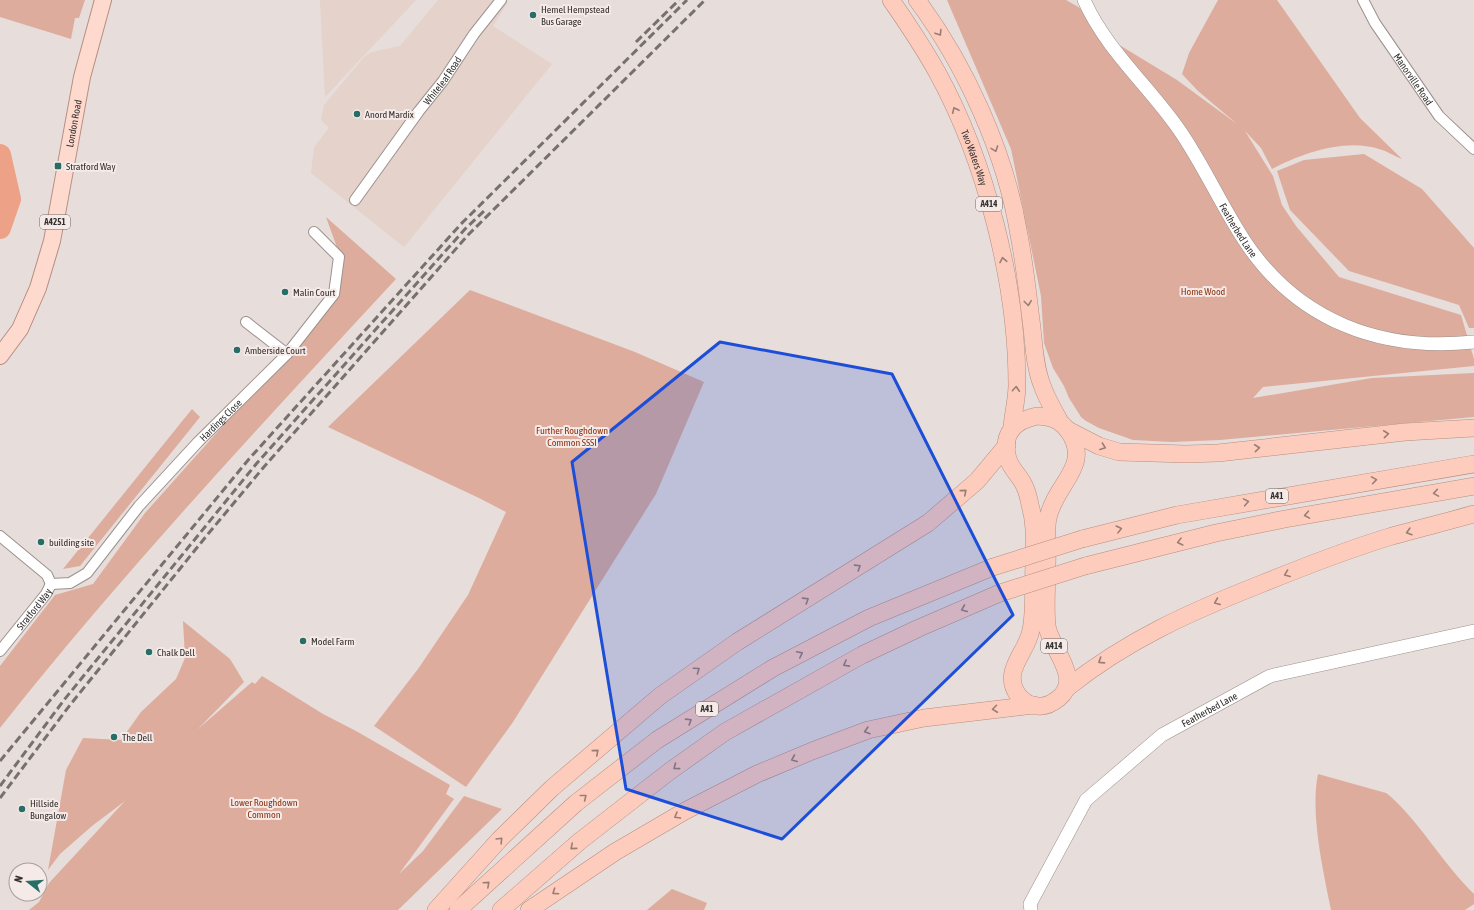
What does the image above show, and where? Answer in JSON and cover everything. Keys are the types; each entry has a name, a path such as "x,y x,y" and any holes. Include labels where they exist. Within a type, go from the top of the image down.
{"highway":[{"name":"Two Waters Way","path":"891,0 937,72 960,121 986,194 1000,246 1014,324 1017,387 1012,427"},
{"name":"A414","path":"917,0 950,51 972,92 984,118 1004,173 1019,234 1036,364 1042,385 1063,425 1075,443 1078,454 1073,469 1054,500 1048,519 1048,628 1055,649 1068,676 1067,688"},
{"path":"1012,427 1022,419 1037,416 1049,416 1099,446 1119,452 1170,454 1218,453 1405,432 1474,428"},
{"name":"A414","path":"1012,427 1007,445 1008,460 1024,485 1035,526 1031,630 1011,674 1013,688 1021,700 1034,705"},
{"path":"436,910 499,840 552,788 660,696 736,642 928,523 977,480 1007,445"},
{"name":"A41","path":"458,910 576,803 658,740 773,668 862,622 993,567 1082,539 1177,515 1474,464"},
{"path":"501,910 580,841 670,771 725,732 862,655 919,628 1000,593 1085,566 1224,532 1474,486"},
{"path":"529,910 614,852 685,811 757,774 868,730 924,718 1034,705 1041,706 1053,703 1062,696 1067,688 1094,666 1126,645 1193,611 1293,571 1388,538 1474,514"}],"main road":[{"name":"London Road","path":"0,356 20,329 38,288 52,242 82,77 103,0"}],"street":[{"name":"Whiteleaf Road","path":"355,200 419,111 443,81 474,34 501,0"},
{"name":"Featherbed Lane","path":"1084,0 1101,30 1180,131 1245,241 1275,278 1293,294 1331,319 1382,338 1426,344 1474,342"},
{"name":"Manorville Road","path":"1363,0 1375,23 1440,116 1474,149"},
{"name":"Hardings Close","path":"51,584 70,583 87,573 139,506 198,442 287,354 334,294 339,257 314,232"},
{"path":"246,322 287,354"},
{"name":"Stratford Way","path":"0,536 46,575 51,584 46,594 0,651"},
{"name":"Featherbed Lane","path":"1031,910 1030,904 1086,800 1162,735 1270,676 1474,630"}],"highlighted area":[{"path":"720,342 892,374 1013,615 782,839 626,789 572,462"}],"shaded area":[{"path":"320,0 416,0 325,97"},
{"path":"438,0 507,0 508,2 493,26 552,64 404,247 311,173 314,147 329,128 321,120 324,105 364,57 372,52 400,46"}],"green space":[{"path":"0,0 85,0 79,18 75,18 71,39 0,17"},
{"name":"Home Wood","path":"947,0 1066,0 1080,8 1098,32 1177,80 1237,124 1198,91 1182,74 1189,53 1218,0 1277,0 1360,118 1402,159 1382,150 1366,146 1339,146 1310,153 1272,169 1261,148 1245,131 1273,176 1282,205 1296,226 1339,277 1461,315 1474,359 1474,366 1263,387 1253,398 1372,378 1474,373 1474,417 1220,440 1172,442 1133,440 1099,428 1086,421 1081,417 1069,398 1064,386 1053,368 1044,343 1041,296 1011,149"},
{"path":"1364,154 1422,189 1474,248 1474,328 1469,328 1459,305 1349,271 1290,210 1277,171 1304,160"},
{"path":"326,217 396,279 144,555 0,728 0,666 55,595 93,584 145,513 337,298 343,264"},
{"name":"Further Roughdown Common SSSI","path":"470,290 635,352 704,382 656,494 513,722 466,787 374,726 418,669 468,595 506,512 328,427"},
{"path":"192,409 200,417 80,566 63,569"},
{"name":"Lower Roughdown Common","path":"183,621 230,659 244,682 198,729 252,682 255,684 262,676 323,714 356,731 450,785 446,794 454,799 399,874 423,851 464,796 502,809 398,910 29,910 39,902 48,902 49,883 125,801 92,826 60,854 48,870 66,770 83,738 121,740 141,712 176,679 185,658"},
{"path":"1318,774 1386,793 1390,796 1402,807 1452,870 1474,894 1474,904 1465,910 1331,910 1321,860 1316,824 1316,789"},
{"path":"672,889 707,903 704,910 647,910"}],"waterway":[{"path":"0,155 10,199 0,228"}],"railway":[{"path":"636,42 679,0"},
{"path":"0,761 249,459 461,224 687,0"},
{"path":"0,798 70,705 208,534 263,468 469,234 705,0"},
{"path":"0,786 64,700 257,463 465,229 484,211"}],"place":[{"name":"Hemel Hempstead Bus Garage","path":"533,15"},
{"name":"Anord Mardix","path":"357,114"},
{"name":"Stratford Way","path":"58,166"},
{"name":"Malin Court","path":"285,292"},
{"name":"Amberside Court","path":"237,350"},
{"name":"building site","path":"41,542"},
{"name":"Model Farm","path":"303,641"},
{"name":"Chalk Dell","path":"149,652"},
{"name":"The Dell","path":"114,737"},
{"name":"Hillside Bungalow","path":"22,809"}]}
